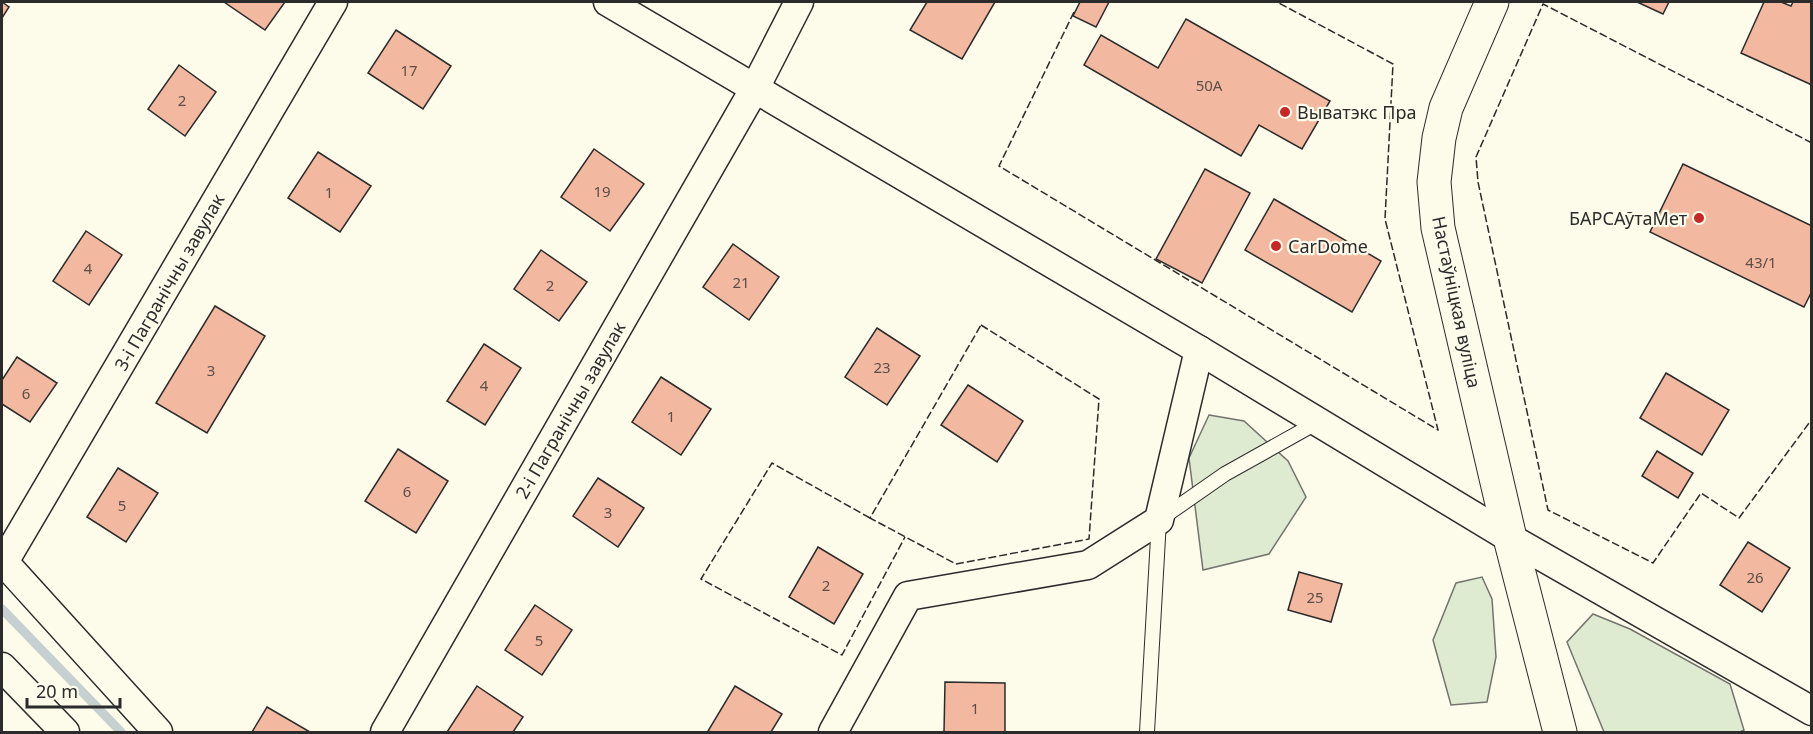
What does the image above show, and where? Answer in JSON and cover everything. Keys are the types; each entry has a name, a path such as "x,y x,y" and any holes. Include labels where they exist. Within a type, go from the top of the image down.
{"street":[{"name":"3-і Пагранічны завулак","path":"3,561 333,2"},
{"path":"608,2 1320,421 1510,538 1812,711"},
{"name":"2-і Пагранічны завулак","path":"385,732 756,88 800,2"},
{"name":"Настаўніцкая вуліца","path":"1492,2 1446,108 1439,138 1434,182 1438,228 1510,538 1560,732"},
{"path":"833,732 908,596 1088,565 1159,520 1200,350"},
{"path":"3,561 158,732"},
{"path":"2,667 65,732"}],"lane":[{"path":"1147,732 1159,520 1225,474 1320,421"}],"green space":[{"path":"1209,415 1244,421 1288,461 1306,497 1269,554 1203,570 1189,458"},
{"path":"1482,577 1492,599 1496,657 1487,702 1451,705 1433,640 1456,583"},
{"path":"1593,614 1630,629 1730,684 1744,730 1740,732 1604,732 1567,642"}],"building":[{"path":"2,2 9,7 2,18"},
{"path":"224,2 285,2 265,30"},
{"path":"927,2 995,2 962,59 910,30"},
{"path":"1080,2 1109,2 1096,27 1073,16"},
{"path":"1637,2 1669,2 1663,14"},
{"path":"1764,2 1781,2 1791,6 1793,2 1812,2 1812,85 1741,53"},
{"path":"1186,19 1330,101 1302,149 1259,125 1241,156 1084,65 1101,35 1158,68"},
{"path":"396,30 451,66 423,109 368,73"},
{"path":"179,65 216,92 185,136 148,109"},
{"path":"594,149 644,184 610,231 561,197"},
{"path":"318,152 371,186 340,232 288,198"},
{"path":"1683,164 1812,226 1812,291 1804,307 1650,232"},
{"path":"1205,169 1250,193 1202,283 1156,259"},
{"path":"1274,199 1381,261 1352,312 1245,250"},
{"path":"86,231 122,255 89,305 53,281"},
{"path":"733,244 779,277 749,320 703,287"},
{"path":"541,250 587,282 559,321 514,289"},
{"path":"215,306 265,336 207,433 156,403"},
{"path":"877,328 920,356 887,405 845,377"},
{"path":"484,344 521,368 485,425 447,401"},
{"path":"17,357 57,383 30,422 2,404 2,380"},
{"path":"1666,373 1729,410 1702,455 1640,418"},
{"path":"661,377 711,409 681,455 632,422"},
{"path":"968,385 1023,421 997,462 941,425"},
{"path":"398,449 448,481 416,533 365,501"},
{"path":"1657,451 1693,473 1678,498 1642,476"},
{"path":"118,468 158,493 126,542 87,517"},
{"path":"598,478 644,508 618,547 573,516"},
{"path":"1748,542 1790,568 1762,612 1720,585"},
{"path":"818,547 863,574 834,624 789,597"},
{"path":"1299,572 1342,584 1331,622 1288,610"},
{"path":"535,605 572,630 542,675 505,650"},
{"path":"945,682 1005,683 1005,732 944,732"},
{"path":"477,686 523,717 513,732 447,732"},
{"path":"735,686 782,714 771,732 708,731"},
{"path":"267,707 310,732 252,732"}],"waterway":[{"path":"2,609 121,732"}],"fence":[{"path":"1074,12 999,166 1438,430 1385,219 1393,64 1277,2"},
{"path":"1812,143 1543,4 1476,157 1478,182 1548,510 1653,563 1701,493 1739,518 1812,419"},
{"path":"981,325 1099,399 1089,539 956,564 870,518 981,325"},
{"path":"870,518 772,463 701,579 842,655 905,537"}],"place":[{"name":"Выватэкс Пра","path":"1285,112"},
{"name":"БАРСАўтаМет","path":"1699,218"},
{"name":"CarDome","path":"1276,246"}]}
